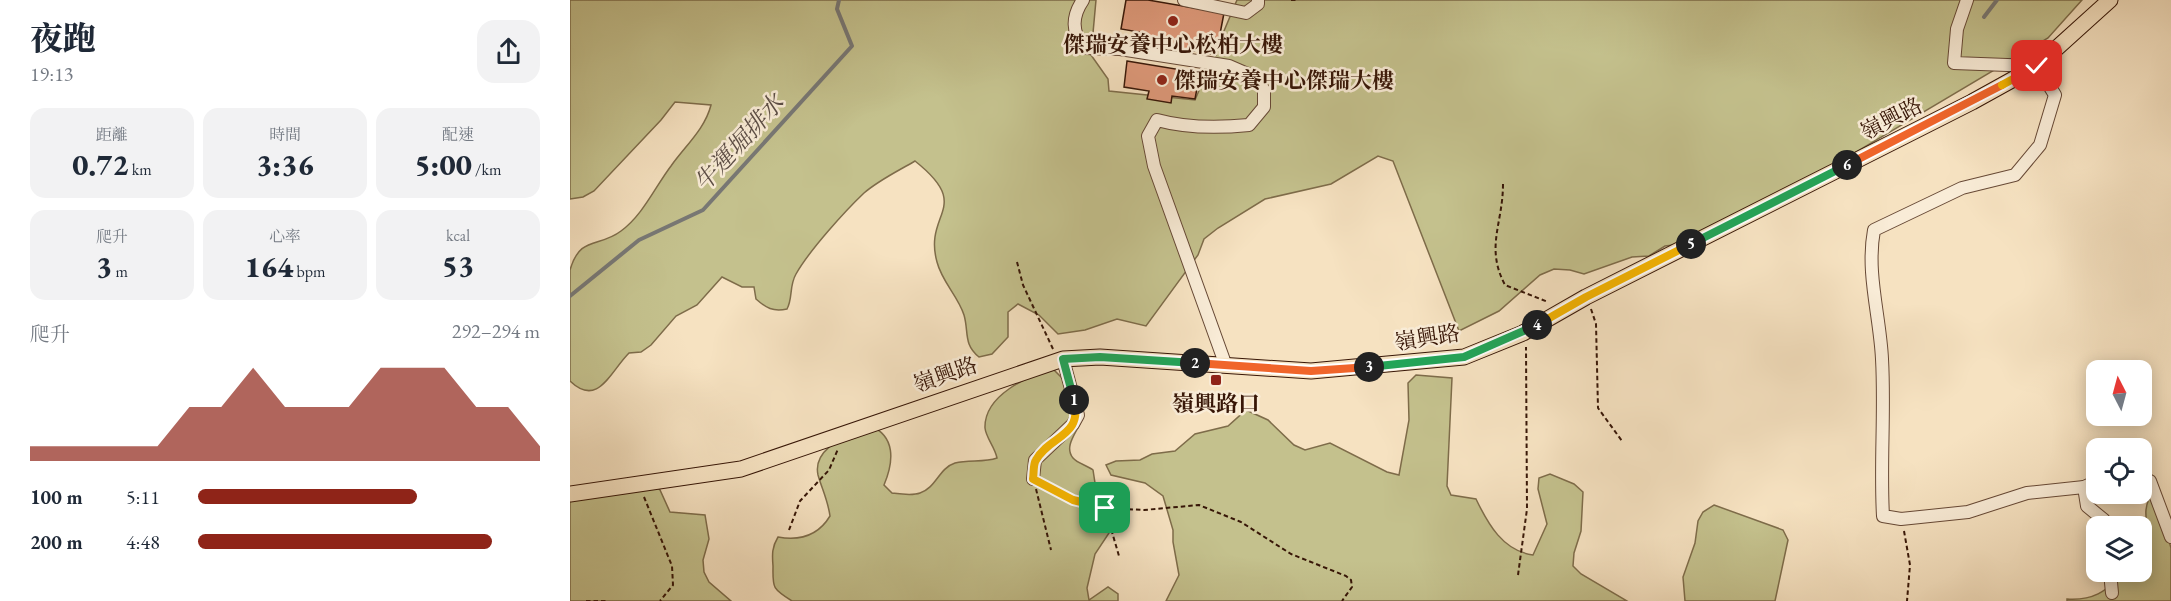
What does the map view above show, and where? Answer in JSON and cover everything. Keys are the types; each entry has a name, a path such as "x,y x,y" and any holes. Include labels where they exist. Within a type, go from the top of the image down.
{"main road":[{"name":"嶺興路","path":"570,494 741,469 1063,359 1100,357 1311,371 1464,357 1523,333 1586,297 1972,102 2037,66 2110,0"}],"street":[{"path":"1083,0 1075,12 1075,28 1079,41 1085,48 1120,50 1229,66 1252,76 1264,90 1264,107 1250,125 1224,128 1177,125 1157,120 1148,136 1154,166 1226,366"},
{"path":"1184,0 1246,13 1258,4 1258,0"},
{"path":"1967,0 1957,29 1954,63 2037,66 2055,95 2040,145 2015,175 1962,188 1874,231 1869,255 1881,329 1884,397 1881,485 1883,516 1901,519 1968,512 2027,493 2084,487 2087,506 2099,516"},
{"path":"1033,479 1035,460 1073,424 1078,415 1063,359"},
{"path":"2152,484 2171,537"},
{"path":"2111,582 2112,593"}],"path":[{"path":"1291,0 1297,0"},
{"path":"1503,184 1503,206 1494,250 1495,266 1505,285 1564,309"},
{"path":"1017,262 1023,285 1051,346 1063,359"},
{"path":"1586,297 1596,324 1598,408 1622,441"},
{"path":"1518,575 1527,509 1528,358 1523,333"},
{"path":"789,530 800,501 829,470 846,433"},
{"path":"1033,479 1073,500 1105,508 1144,510 1199,505 1241,522 1291,554 1346,576 1351,580 1352,587 1342,601"},
{"path":"1033,479 1051,550"},
{"path":"639,483 672,566 673,585 660,601"},
{"path":"1105,508 1119,556"},
{"path":"1901,519 1910,565 1907,601"},
{"path":"586,601 607,601"}],"shaded area":[{"path":"570,0 1096,0 1091,55 1108,79 1109,91 1195,100 1237,0 2082,0 2048,38 1755,212 1682,244 1665,246 1649,256 1632,257 1584,274 1554,269 1540,275 1499,311 1459,331 1393,161 1378,156 1331,184 1265,199 1218,228 1204,239 1198,255 1146,326 1117,319 1085,330 1058,334 1039,315 1018,304 1008,312 1008,337 992,354 979,357 967,338 961,308 942,276 937,262 934,245 943,210 944,200 941,190 932,177 915,161 864,193 827,232 796,274 787,309 774,310 767,307 756,299 754,287 742,287 722,277 697,305 676,316 651,345 641,352 629,353 603,384 588,391 570,381 570,270 574,259 585,247 613,236 636,217 699,130 711,105 675,102 594,191 583,197 570,199"},
{"path":"1053,369 1062,378 1082,419 1072,438 1070,453 1075,460 1093,470 1095,483 1086,486 1080,496 1082,507 1113,527 1095,554 1087,588 1089,600 1108,587 1118,594 1118,601 792,601 777,590 773,583 773,554 778,537 808,536 820,528 830,516 818,475 818,465 826,450 834,443 869,425 878,430 888,442 891,458 884,485 892,493 910,495 920,493 930,487 945,469 955,463 997,458 985,428 992,406 999,397 1020,382"},
{"path":"1416,375 1452,378 1447,486 1451,495 1476,499 1491,527 1505,542 1513,548 1533,555 1547,524 1538,489 1539,478 1550,474 1574,484 1583,492 1581,531 1574,553 1573,566 1581,574 1627,601 1166,601 1179,575 1173,530 1163,496 1145,483 1111,475 1106,465 1116,461 1140,460 1152,454 1175,451 1195,434 1228,426 1246,410 1268,420 1294,445 1305,450 1330,443 1387,472 1399,475 1409,420 1408,383"},
{"path":"652,482 660,490 670,512 705,515 709,539 703,560 704,572 709,582 731,601 570,601 570,500"},
{"path":"2155,489 2171,548 2171,601 2067,601 2067,599 2093,596 2115,582 2152,582 2152,516 2147,516 2146,509 2147,504 2152,504 2152,493"},
{"path":"1714,505 1783,530 1788,540 1775,601 1685,601 1683,577 1695,543 1698,521 1703,512"}],"building":[{"name":"傑瑞安養中心松柏大樓","path":"1126,0 1148,0 1224,13 1216,55 1138,40 1139,32 1121,29"},
{"name":"傑瑞安養中心傑瑞大樓","path":"1127,61 1200,73 1195,99 1172,96 1171,103 1147,99 1149,91 1124,87"}],"waterway":[{"name":"牛運堀排水","path":"570,296 639,240 703,210 852,46 837,9 839,0"},
{"path":"1984,17 1997,0"}],"place":[{"name":"傑瑞安養中心松柏大樓","path":"1173,21"},
{"name":"傑瑞安養中心傑瑞大樓","path":"1162,80"},
{"name":"嶺興路口","path":"1216,380"}],"route":[{"path":"1105,508 1073,500 1033,479 1035,460 1073,424 1078,415 1063,359 1100,357 1311,371 1464,357 1523,333 1586,297 1972,102 2037,66"}]}
